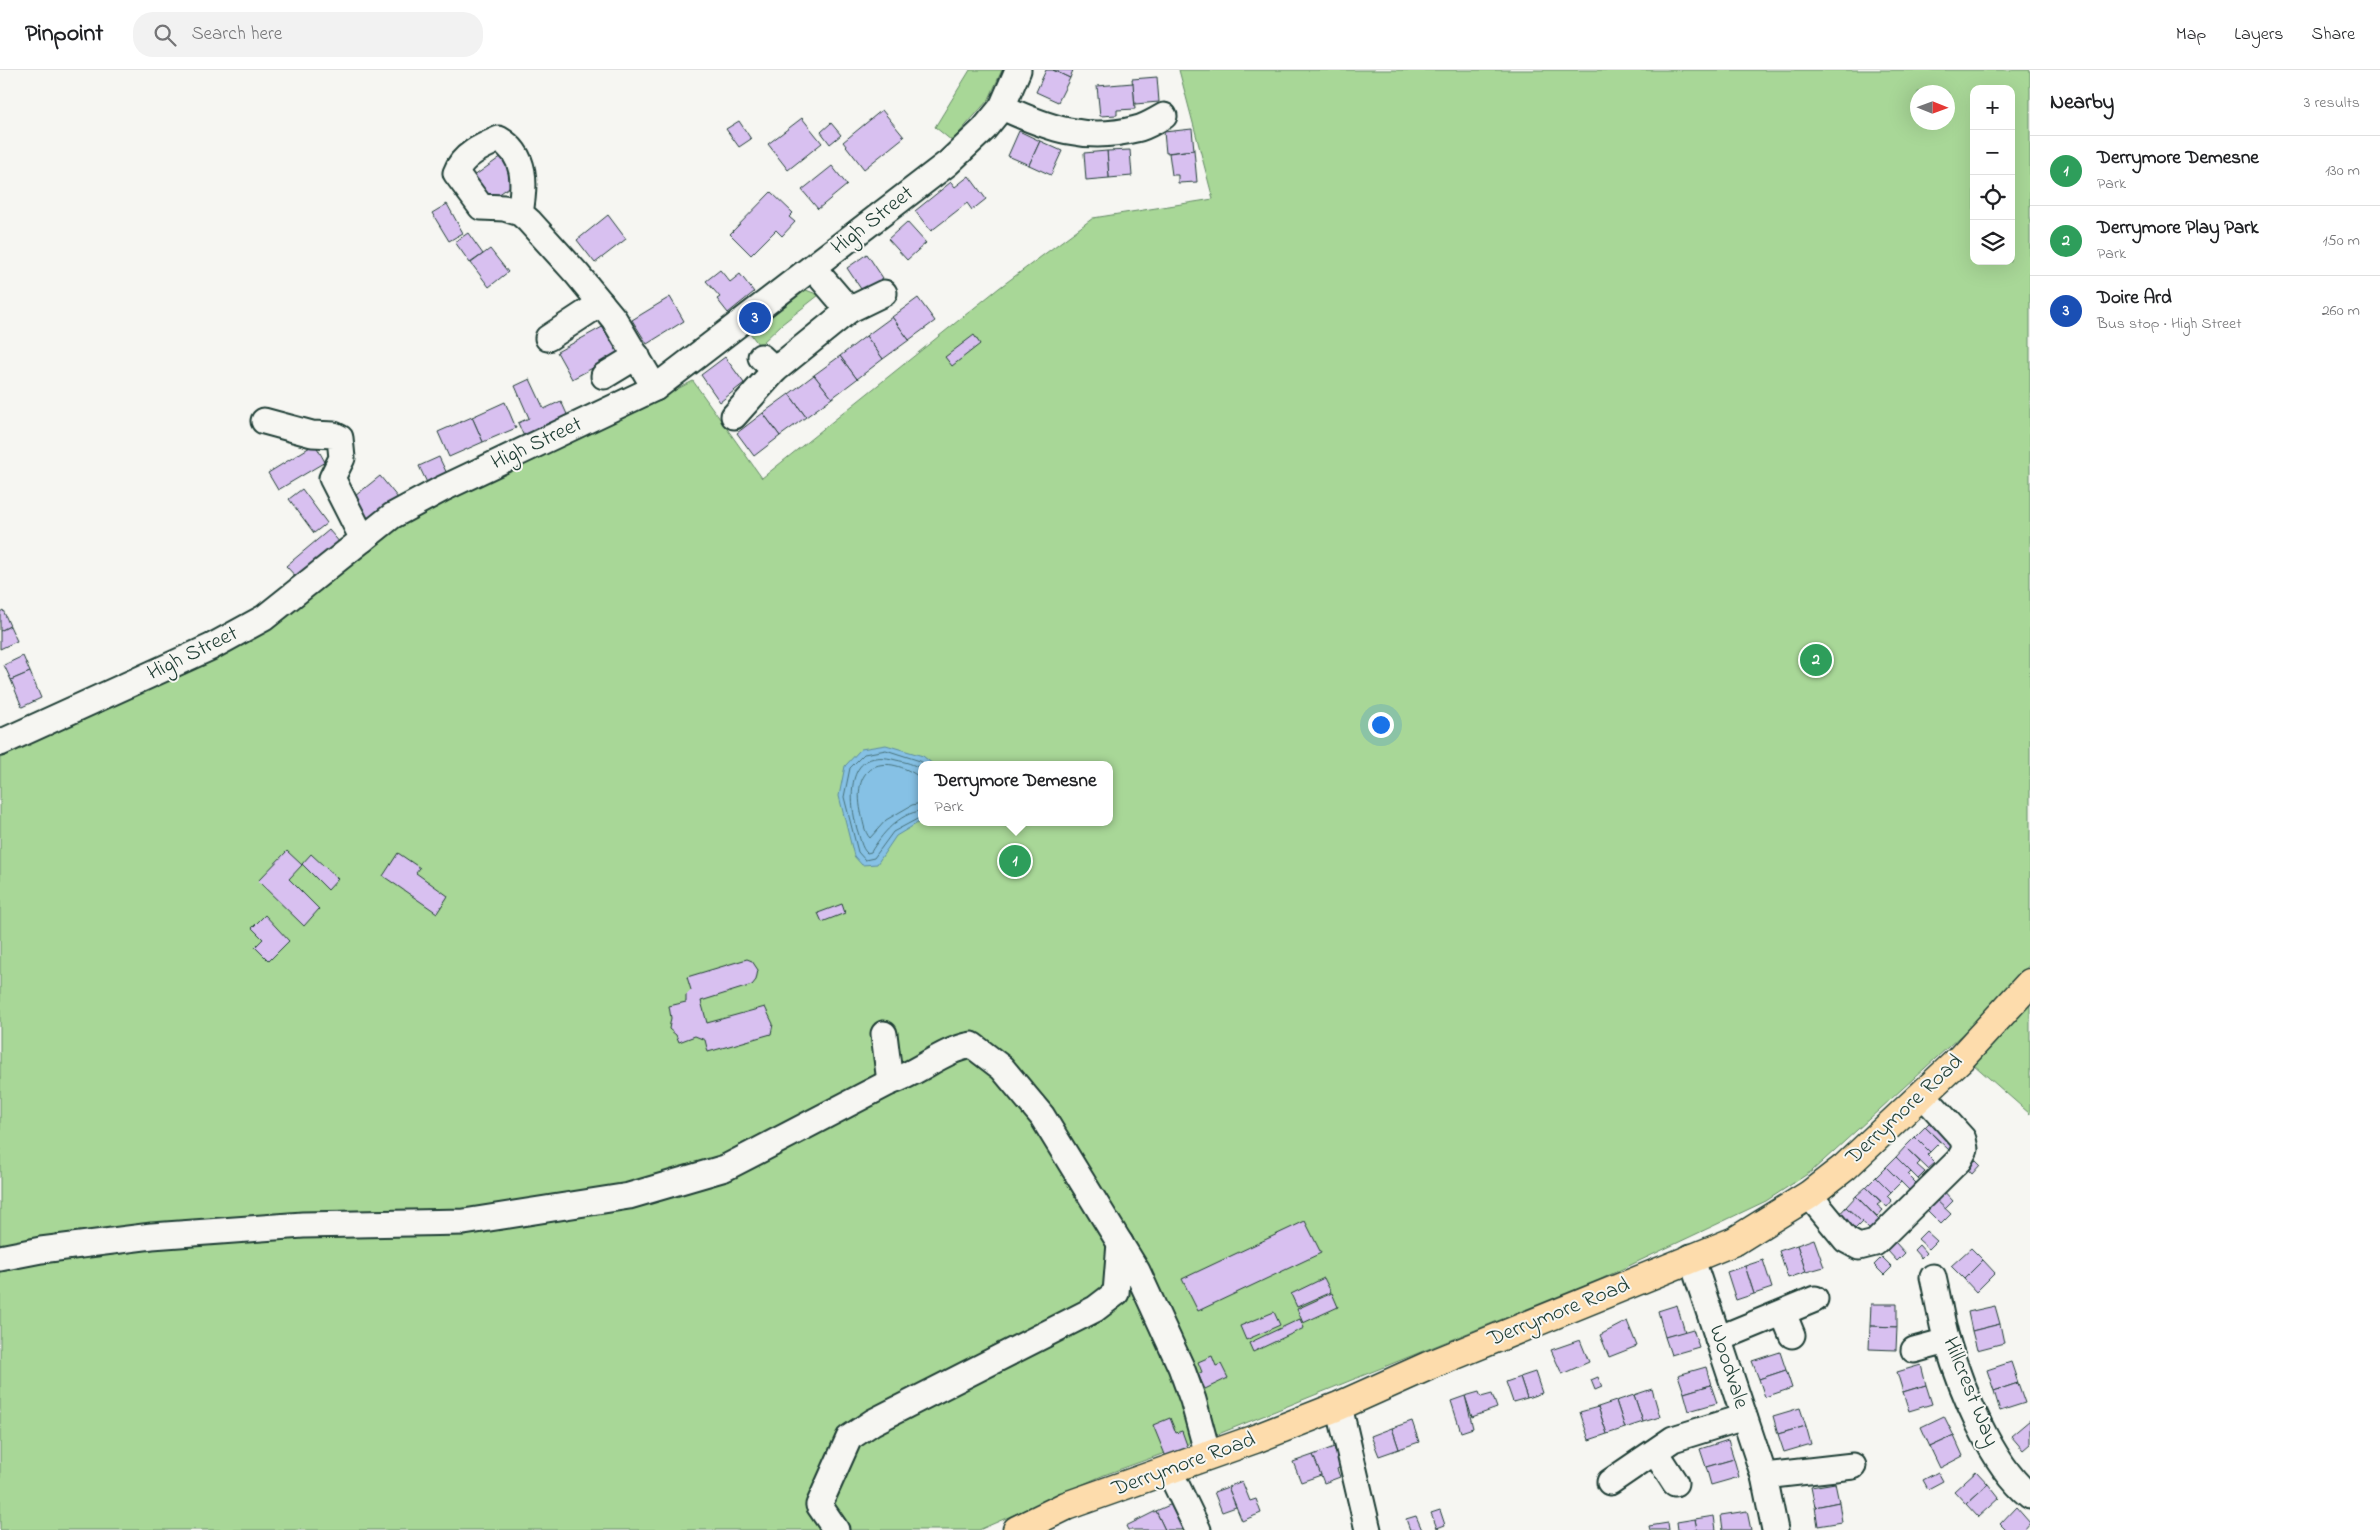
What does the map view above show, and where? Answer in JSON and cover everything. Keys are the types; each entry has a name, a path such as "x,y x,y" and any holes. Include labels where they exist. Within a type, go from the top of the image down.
{"main road":[{"name":"Derrymore Road","path":"1017,1530 1066,1506 1169,1470 1339,1406 1428,1366 1735,1240 1809,1196 1845,1167 1923,1096 2030,983"}],"street":[{"name":"High Street","path":"3,734 211,647 264,618 392,516 442,489 655,388 948,163 984,129 1002,107 1018,70"},
{"path":"1002,107 1039,124 1071,133 1096,135 1138,129 1164,116"},
{"path":"520,213 572,268 601,303 655,388"},
{"path":"813,268 849,310"},
{"path":"734,416 768,364 849,310 884,293"},
{"path":"548,338 601,303"},
{"path":"604,376 636,356"},
{"path":"264,421 312,434 334,435 340,438 342,458 332,478 363,539"},
{"path":"884,1034 890,1082"},
{"path":"0,1258 41,1250 152,1236 303,1226 464,1222 629,1196 725,1168 890,1082 904,1077 960,1047 972,1044 1002,1068 1042,1116 1137,1271 1181,1367 1193,1400 1208,1455"},
{"path":"1809,1196 1846,1240 1859,1248 1874,1243 1958,1160 1965,1149 1963,1139 1923,1096"},
{"path":"836,1530 819,1505 849,1438 872,1422 1095,1309 1116,1293 1120,1243"},
{"name":"Woodvale","path":"1691,1257 1764,1476 1775,1530"},
{"name":"Hillcrest Way","path":"1933,1277 1947,1341 1979,1424 2002,1465 2030,1496"},
{"path":"1718,1339 1788,1324 1815,1299"},
{"path":"1914,1350 1947,1341"},
{"path":"1339,1406 1368,1530"},
{"path":"1610,1482 1673,1440 1744,1417"},
{"path":"1655,1452 1675,1483"},
{"path":"1764,1476 1853,1466"},
{"path":"1169,1470 1198,1530"}],"green space":[{"path":"970,70 1002,70 989,99 952,141 935,127"},
{"path":"1179,70 2030,70 2030,964 1992,1007 1812,1171 1766,1201 1601,1279 1216,1435 1208,1432 1192,1439 1187,1445 1104,1475 979,1530 0,1530 0,758 140,693 427,504 630,413 693,381 762,478 999,288 1093,218 1213,199"},
{"path":"806,290 819,295 782,324 760,345 758,344 750,333"},
{"path":"2030,995 2030,1114 1973,1064"}],"water":[{"path":"886,745 923,756 929,761 918,761 918,823 896,836 877,864 862,865 854,856 839,796 845,766 861,749"}],"building":[{"path":"1046,70 1053,70 1070,78 1058,102 1036,92"},
{"path":"1053,70 1073,70 1070,78"},
{"path":"1157,77 1159,102 1135,104 1132,79"},
{"path":"1133,83 1135,109 1117,110 1117,115 1100,116 1097,86"},
{"path":"882,110 904,137 864,169 843,142"},
{"path":"802,118 822,143 788,170 768,144"},
{"path":"739,121 751,139 739,147 726,129"},
{"path":"831,123 841,135 830,144 821,132"},
{"path":"1192,129 1194,150 1166,153 1164,132"},
{"path":"1019,131 1040,141 1029,165 1008,156"},
{"path":"1040,141 1062,151 1051,175 1029,165"},
{"path":"1130,150 1132,176 1109,178 1107,151"},
{"path":"1194,150 1197,182 1178,183 1178,175 1172,175 1169,153"},
{"path":"1107,151 1109,178 1086,180 1084,153"},
{"path":"502,156 519,180 487,203 470,179"},
{"path":"832,166 847,185 818,209 802,190"},
{"path":"969,176 986,199 972,210 967,203 931,231 915,211 951,182 955,187"},
{"path":"771,192 793,213 789,217 795,222 782,236 776,230 751,255 730,234"},
{"path":"447,204 463,233 449,241 432,213"},
{"path":"608,215 626,239 595,263 577,240"},
{"path":"907,222 926,243 907,260 888,239"},
{"path":"468,233 483,254 470,263 455,242"},
{"path":"490,249 508,272 489,287 471,263"},
{"path":"867,254 883,278 863,292 847,268"},
{"path":"720,270 730,282 740,274 754,292 728,313 717,299 720,297 706,281"},
{"path":"670,297 684,321 647,344 632,320"},
{"path":"918,298 935,321 909,340 892,317"},
{"path":"892,317 909,340 883,359 866,336"},
{"path":"604,326 619,354 572,379 557,352"},
{"path":"974,335 980,344 952,366 945,357"},
{"path":"866,336 883,359 857,379 840,356"},
{"path":"840,356 857,379 832,398 814,375"},
{"path":"725,357 744,383 720,402 701,375"},
{"path":"814,375 832,398 806,417 789,394"},
{"path":"530,379 544,409 561,401 570,421 526,441 518,423 529,418 515,386"},
{"path":"789,394 806,417 780,436 763,413"},
{"path":"505,402 516,428 483,442 472,417"},
{"path":"763,413 780,436 754,456 737,433"},
{"path":"472,417 483,442 449,457 438,432"},
{"path":"315,444 325,462 278,490 268,473"},
{"path":"439,457 450,480 430,489 419,466"},
{"path":"380,476 398,498 368,522 350,500"},
{"path":"302,489 327,523 314,533 289,499"},
{"path":"329,530 341,544 299,580 286,566"},
{"path":"3,610 10,626 0,631 0,612"},
{"path":"10,626 17,641 0,649 0,631"},
{"path":"23,656 30,672 11,680 4,665"},
{"path":"30,672 41,698 22,707 11,680"},
{"path":"287,851 302,865 289,879 319,909 304,926 258,881"},
{"path":"398,853 420,868 416,873 448,896 437,913 383,876"},
{"path":"311,854 338,879 328,890 302,864"},
{"path":"842,904 845,913 822,922 818,913"},
{"path":"265,915 289,941 269,961 255,947 263,939 252,928"},
{"path":"747,959 752,961 758,970 756,980 752,985 701,1001 707,1023 765,1007 773,1024 771,1034 708,1052 705,1040 695,1036 679,1042 676,1035 669,1029 671,1018 669,1006 686,1002 686,995 691,990 687,977"},
{"path":"1935,1117 1959,1140 1949,1150 1925,1127"},
{"path":"1925,1127 1940,1142 1930,1152 1915,1137"},
{"path":"1915,1137 1930,1152 1927,1155 1935,1163 1928,1169 1905,1147"},
{"path":"1905,1147 1920,1162 1917,1165 1925,1172 1918,1179 1896,1157"},
{"path":"1971,1156 1980,1165 1972,1174 1963,1164"},
{"path":"1896,1157 1911,1172 1908,1175 1917,1184 1910,1191 1886,1167"},
{"path":"1886,1167 1901,1182 1891,1192 1876,1177"},
{"path":"1876,1177 1891,1192 1887,1196 1892,1201 1887,1207 1866,1187"},
{"path":"1866,1187 1881,1202 1877,1205 1883,1210 1877,1217 1856,1196"},
{"path":"1941,1188 1953,1201 1945,1209 1933,1197"},
{"path":"1856,1196 1881,1222 1871,1231 1846,1207"},
{"path":"1933,1197 1951,1214 1941,1224 1923,1206"},
{"path":"1846,1207 1862,1222 1852,1232 1837,1217"},
{"path":"1305,1221 1321,1253 1198,1311 1182,1279"},
{"path":"1926,1231 1937,1241 1929,1249 1918,1239"},
{"path":"1814,1239 1824,1267 1806,1272 1797,1245"},
{"path":"1895,1242 1905,1253 1897,1261 1887,1250"},
{"path":"1797,1245 1806,1272 1788,1278 1779,1251"},
{"path":"1919,1245 1926,1253 1921,1258 1914,1250"},
{"path":"1971,1248 1983,1260 1964,1279 1951,1266"},
{"path":"1882,1257 1892,1267 1884,1275 1874,1265"},
{"path":"1763,1260 1772,1288 1754,1294 1745,1266"},
{"path":"1983,1260 1995,1273 1976,1292 1964,1279"},
{"path":"1745,1266 1754,1294 1736,1300 1727,1272"},
{"path":"1324,1278 1331,1292 1297,1307 1291,1294"},
{"path":"1332,1293 1338,1307 1303,1323 1297,1309"},
{"path":"1871,1304 1897,1304 1897,1327 1870,1326"},
{"path":"1677,1305 1685,1332 1665,1337 1658,1311"},
{"path":"1995,1306 2000,1324 1972,1331 1968,1312"},
{"path":"1274,1312 1280,1325 1246,1340 1240,1326"},
{"path":"1300,1319 1304,1328 1253,1352 1249,1343"},
{"path":"1627,1321 1637,1346 1609,1357 1600,1335"},
{"path":"2000,1324 2004,1343 1977,1350 1972,1331"},
{"path":"1870,1326 1897,1327 1896,1350 1869,1349"},
{"path":"1693,1329 1699,1347 1671,1355 1665,1337"},
{"path":"1580,1340 1589,1362 1562,1374 1551,1350"},
{"path":"1780,1352 1786,1370 1759,1379 1752,1361"},
{"path":"1212,1356 1216,1366 1221,1364 1228,1378 1205,1389 1198,1374 1202,1372 1198,1362"},
{"path":"2011,1362 2018,1383 1994,1391 1987,1370"},
{"path":"1921,1365 1926,1385 1903,1392 1897,1372"},
{"path":"1706,1367 1711,1385 1684,1393 1678,1375"},
{"path":"1786,1370 1792,1388 1765,1397 1759,1379"},
{"path":"1535,1372 1542,1393 1527,1398 1520,1377"},
{"path":"1520,1377 1527,1398 1513,1402 1506,1382"},
{"path":"1598,1377 1602,1387 1595,1390 1591,1380"},
{"path":"2018,1383 2025,1403 2000,1411 1994,1391"},
{"path":"1711,1385 1717,1403 1689,1411 1684,1393"},
{"path":"1926,1385 1932,1404 1909,1411 1903,1392"},
{"path":"1652,1389 1660,1417 1643,1422 1634,1395"},
{"path":"1479,1392 1481,1397 1492,1394 1497,1408 1472,1417 1465,1396"},
{"path":"1634,1395 1643,1422 1625,1428 1616,1401"},
{"path":"1465,1396 1473,1428 1461,1432 1451,1401"},
{"path":"1616,1401 1625,1428 1607,1434 1598,1407"},
{"path":"1598,1407 1607,1434 1589,1440 1580,1412"},
{"path":"1800,1408 1806,1426 1778,1434 1773,1416"},
{"path":"1944,1416 1954,1436 1930,1447 1921,1427"},
{"path":"1170,1418 1176,1433 1182,1431 1188,1448 1166,1457 1153,1425"},
{"path":"2030,1420 2030,1444 2023,1450 2011,1436"},
{"path":"1412,1421 1419,1442 1399,1449 1392,1428"},
{"path":"1806,1426 1811,1444 1784,1452 1778,1434"},
{"path":"1392,1428 1399,1449 1379,1456 1371,1436"},
{"path":"1954,1436 1963,1456 1940,1468 1930,1447"},
{"path":"1728,1440 1734,1459 1706,1467 1700,1449"},
{"path":"1334,1447 1341,1467 1337,1469 1340,1477 1324,1483 1313,1455"},
{"path":"1313,1455 1321,1475 1301,1482 1293,1462"},
{"path":"1734,1459 1739,1477 1711,1485 1706,1467"},
{"path":"1976,1471 1988,1484 1966,1504 1954,1491"},
{"path":"1938,1472 1943,1481 1928,1489 1923,1480"},
{"path":"1242,1481 1250,1501 1256,1499 1261,1513 1242,1521 1228,1487"},
{"path":"1835,1483 1839,1502 1815,1507 1811,1487"},
{"path":"1988,1484 1999,1498 1978,1517 1966,1504"},
{"path":"1228,1487 1236,1507 1222,1512 1214,1492"},
{"path":"1839,1502 1842,1522 1818,1526 1815,1507"},
{"path":"1172,1504 1184,1530 1165,1530 1156,1511"},
{"path":"2016,1507 2030,1523 2024,1530 2006,1530 2000,1524"},
{"path":"1440,1510 1445,1525 1437,1528 1431,1513"},
{"path":"1156,1511 1165,1530 1128,1530 1126,1526"},
{"path":"1747,1511 1751,1530 1723,1530 1721,1515"},
{"path":"1416,1516 1422,1530 1410,1530 1406,1519"},
{"path":"1714,1516 1716,1530 1697,1530 1695,1519"},
{"path":"1695,1519 1697,1530 1678,1530 1677,1522"},
{"path":"1668,1523 1669,1530 1650,1530 1649,1526"}],"place":[{"name":"Doire Ard","path":"755,318"},
{"name":"Derrymore Play Park","path":"1816,660"},
{"name":"Derrymore Demesne","path":"1015,861"}]}
